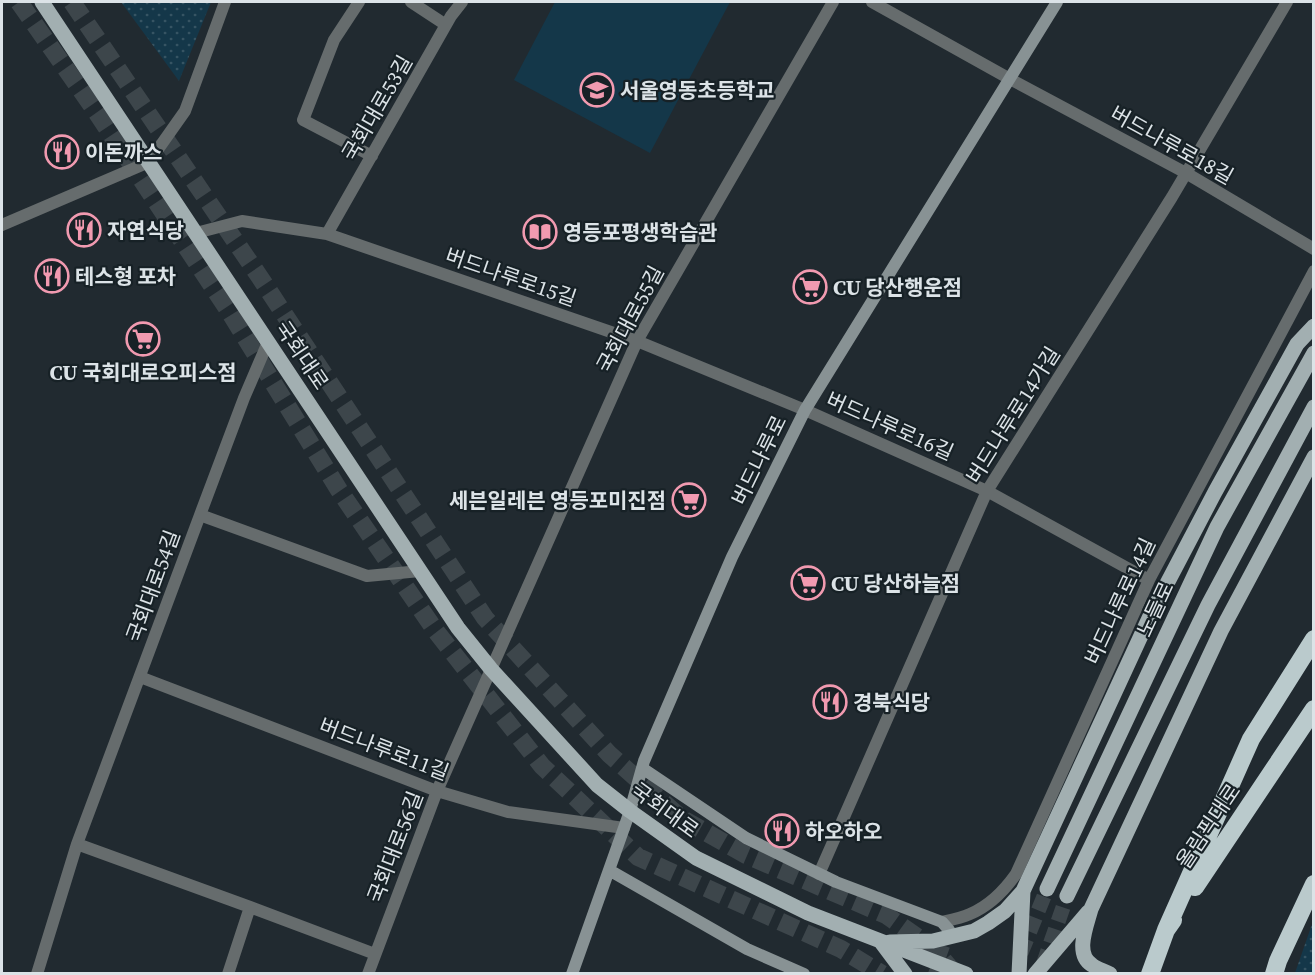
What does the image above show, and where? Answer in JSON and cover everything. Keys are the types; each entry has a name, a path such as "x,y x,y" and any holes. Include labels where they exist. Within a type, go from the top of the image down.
{"highway":[{"path":"1166,930 1251,739 1314,639"},
{"name":"올림픽대로","path":"1150,974 1166,930 1314,709"},
{"path":"1274,974 1314,884"}],"main road":[{"name":"국회대로","path":"42,2 458,628 597,785 696,858 808,913 966,974"},
{"name":"버드나루로","path":"572,974 630,811 648,750 732,557 805,410 1057,2"},
{"path":"881,942 933,941 974,931 1005,911 1023,891 1151,614 1297,344 1314,326"},
{"name":"노들로","path":"1047,889 1217,528 1314,353"},
{"path":"1067,896 1208,604 1314,407"},
{"path":"1104,971 1090,964 1083,953 1084,936 1091,909 1221,631 1314,457"},
{"path":"642,768 746,838 819,874 946,926"},
{"path":"609,870 776,968 804,974"},
{"path":"1019,974 1023,891"},
{"path":"1035,974 1091,909"},
{"path":"881,942 905,974"}],"street":[{"path":"2,225 149,162 185,111 225,2"},
{"path":"359,2 334,40 303,120 372,156"},
{"path":"411,2 446,26"},
{"name":"국회대로53길","path":"327,234 462,2"},
{"name":"국회대로55길","path":"492,669 637,341 833,2"},
{"name":"버드나루로18길","path":"872,2 1186,173 1314,249"},
{"name":"버드나루로14가길","path":"819,874 987,491 1186,173 1287,2"},
{"name":"버드나루로15길","path":"196,233 242,221 327,234 637,341 805,410"},
{"name":"버드나루로14길","path":"946,926 990,902 1006,888 1016,874 1149,580 1314,271"},
{"name":"국회대로54길","path":"37,974 77,844 244,398 268,342"},
{"name":"버드나루로16길","path":"805,410 987,491 1149,580"},
{"path":"200,515 367,576 420,571"},
{"name":"국회대로56길","path":"368,974 437,791 492,669"},
{"name":"버드나루로11길","path":"140,677 437,791 508,812 624,828"},
{"path":"77,844 375,954"},
{"path":"228,974 250,907"}],"shaded area":[{"path":"121,2 211,2 179,81"},
{"path":"555,2 730,2 650,153 514,80"},
{"path":"1313,923 1313,973 1295,973 1311,927"}],"tunnel":[{"path":"19,2 97,113 229,311 339,490 435,630 542,766 638,857 841,949 882,974"},
{"path":"72,2 259,276 485,618 609,754 681,818 746,855 886,915 934,949 955,974"},
{"path":"1021,953 1047,889"},
{"path":"1043,965 1067,896"},
{"path":"934,974 949,932"}],"place":[{"name":"서울영동초등학교","path":"597,90"},
{"name":"이돈까스","path":"62,152"},
{"name":"자연식당","path":"84,230"},
{"name":"영등포평생학습관","path":"540,232"},
{"name":"테스형 포차","path":"52,276"},
{"name":"CU 당산행운점","path":"810,287"},
{"name":"CU 국회대로오피스점","path":"143,339"},
{"name":"세븐일레븐 영등포미진점","path":"689,500"},
{"name":"CU 당산하늘점","path":"808,583"},
{"name":"경북식당","path":"830,702"},
{"name":"하오하오","path":"782,831"}]}
